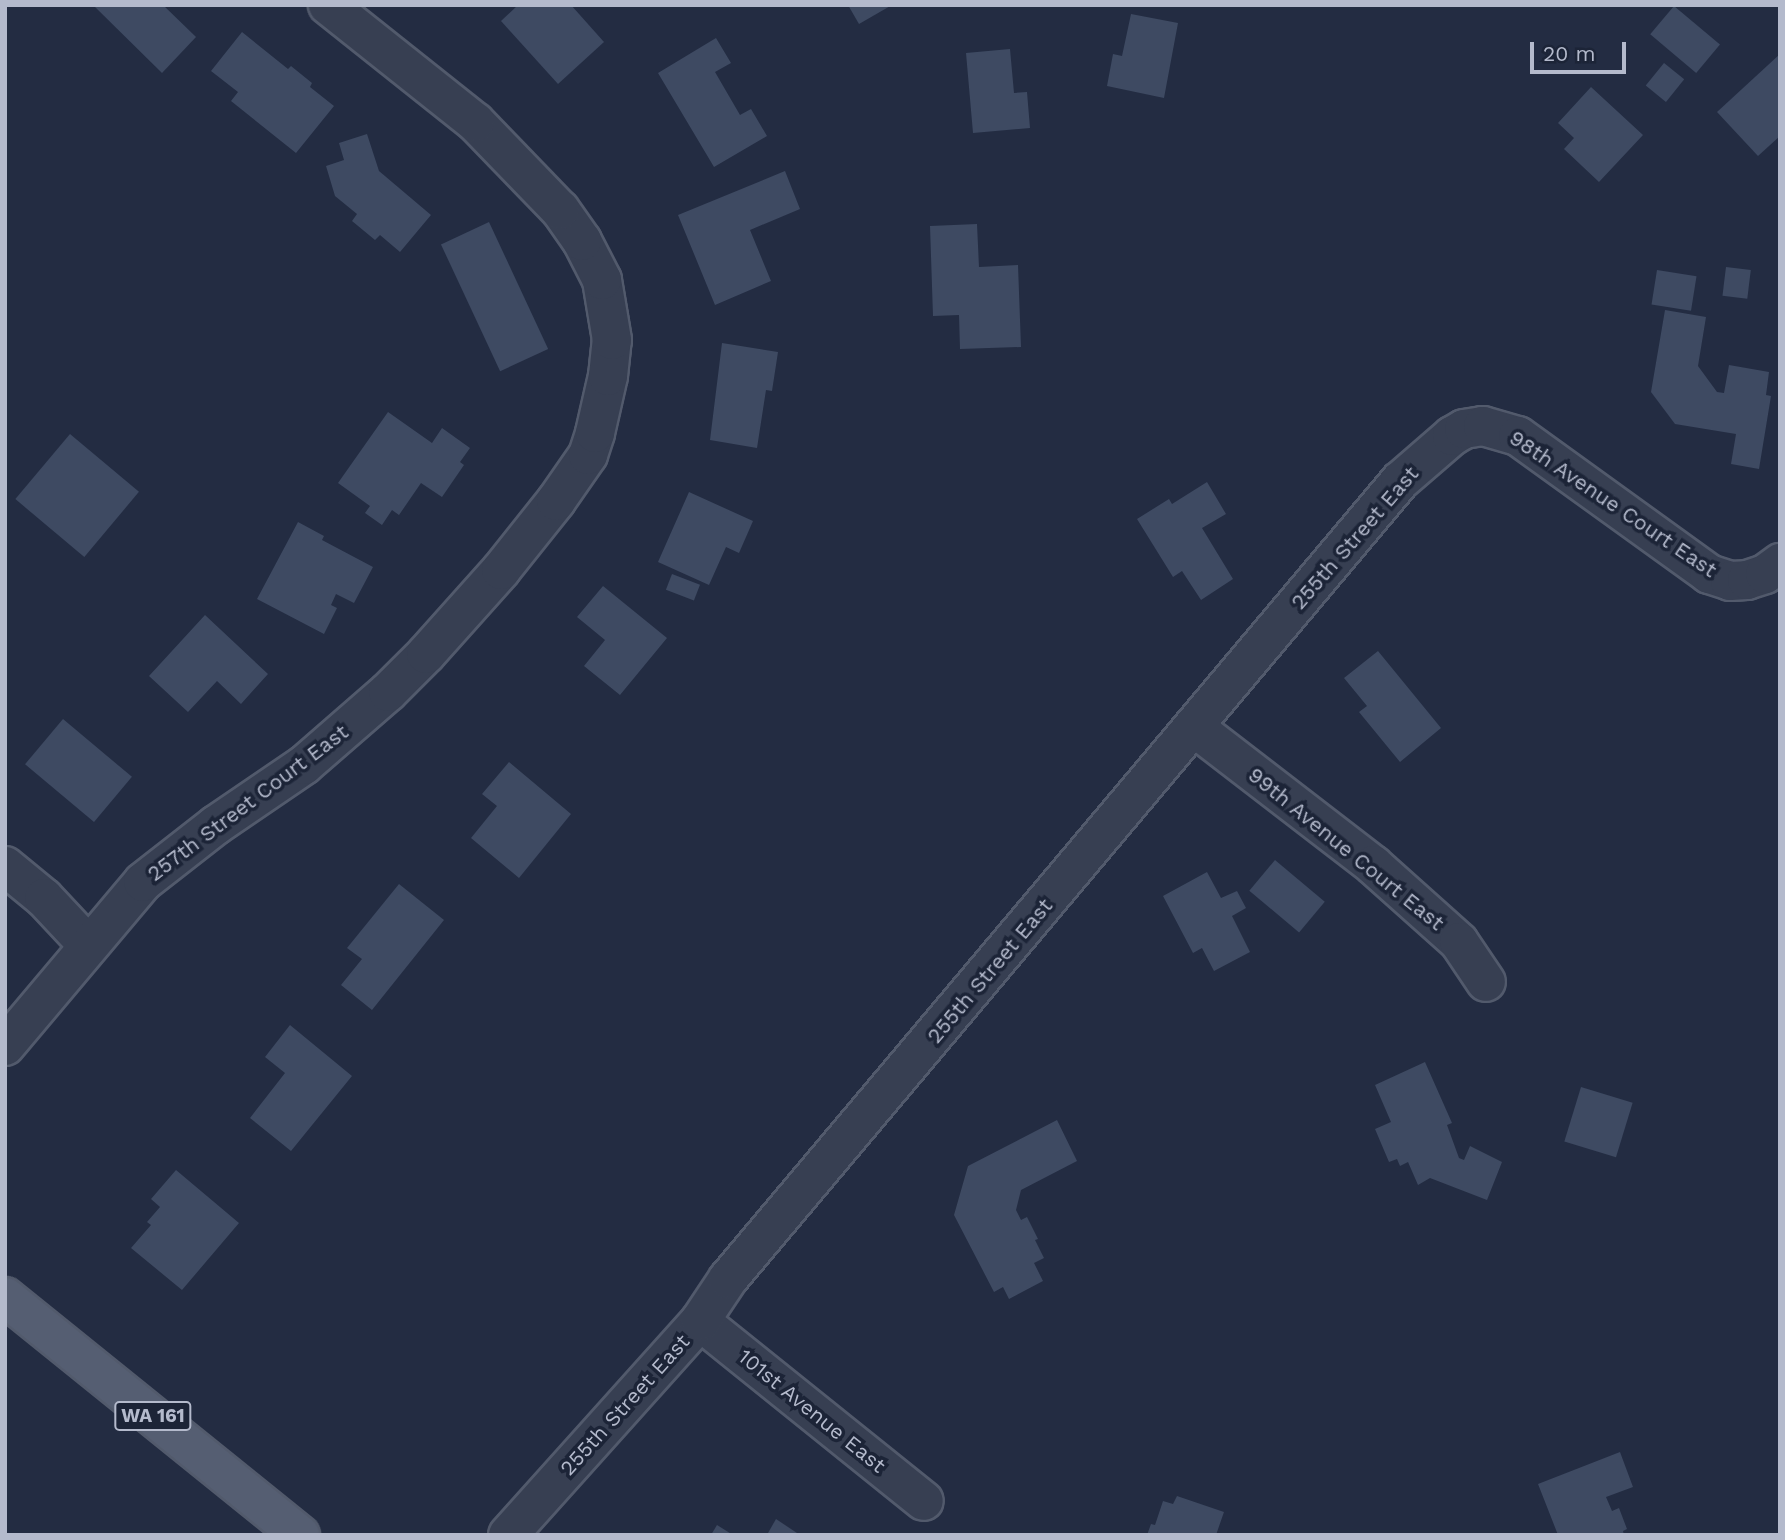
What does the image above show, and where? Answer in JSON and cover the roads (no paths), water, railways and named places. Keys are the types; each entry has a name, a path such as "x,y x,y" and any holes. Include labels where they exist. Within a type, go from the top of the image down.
{"main road":[{"name":"WA 161","path":"5,1297 300,1535"}],"street":[{"name":"257th Street Court East","path":"5,1046 143,883 216,825 304,765 388,692 426,654 501,570 556,501 588,455 595,433 608,376 612,340 602,280 582,241 550,199 475,122 328,5"},
{"name":"98th Avenue Court East","path":"1483,426 1495,426 1518,436 1709,574 1730,581 1747,580 1765,574 1780,563"},
{"name":"255th Street East","path":"508,1535 700,1321 728,1279 1401,481 1452,436 1483,426"},
{"name":"99th Avenue Court East","path":"1194,727 1382,873 1460,942 1486,982"},
{"path":"5,866 44,898 88,945"},
{"name":"101st Avenue East","path":"700,1321 924,1502"}]}
